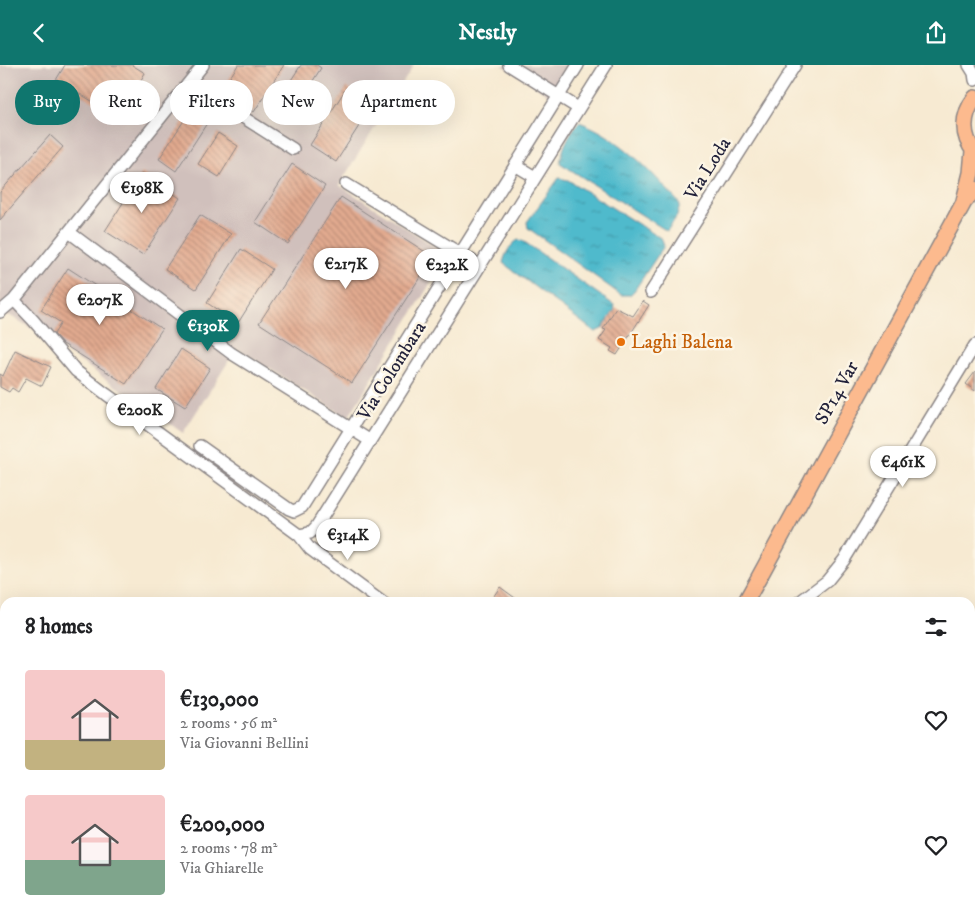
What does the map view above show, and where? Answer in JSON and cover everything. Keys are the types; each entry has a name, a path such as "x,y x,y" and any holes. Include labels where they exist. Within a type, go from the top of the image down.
{"main road":[{"path":"964,202 974,152 967,140 965,121 968,109 975,97"},
{"path":"964,202 975,189"},
{"name":"SP14 Var","path":"748,597 964,202"}],"street":[{"path":"190,80 203,65"},
{"path":"509,65 578,108"},
{"path":"200,447 290,509 298,510 351,429 578,65"},
{"name":"Via Colombara","path":"299,535 310,533 316,527 606,65"},
{"name":"Via Loda","path":"651,293 795,65"},
{"path":"170,106 7,307 34,320 76,371 106,395 299,535 310,549 375,597"},
{"path":"253,124 293,149"},
{"path":"515,165 535,177"},
{"path":"346,184 479,265"},
{"path":"69,232 231,353 369,441"},
{"path":"408,337 427,348"},
{"path":"806,597 827,581 840,565 975,345"},
{"path":"249,499 258,487"}],"shaded area":[{"path":"0,65 414,65 405,80 342,80 342,125 376,125 339,185 448,255 348,418 237,348 183,433 38,332 0,310"},
{"path":"502,65 568,65 549,95"}],"water":[{"path":"579,122 621,145 680,204 677,216 667,231 560,163 566,141"},
{"path":"559,178 568,180 662,239 664,246 630,295 621,295 528,228 527,222"},
{"path":"518,240 523,241 614,305 615,310 602,329 595,332 503,263 508,250"}],"building":[{"path":"65,65 132,65 145,73 141,80 90,80 90,100 80,94 80,80 56,80"},
{"path":"238,65 284,65 274,80 263,80 263,98 254,112 253,80 228,80"},
{"path":"301,65 317,65 321,68 313,80 291,80"},
{"path":"342,95 342,125 360,125 336,162 310,145 323,125 332,125 332,111"},
{"path":"181,125 206,125 176,171 159,159"},
{"path":"218,133 238,146 219,177 198,164"},
{"path":"50,135 63,147 0,220 0,192"},
{"path":"292,164 325,186 288,244 255,222"},
{"path":"142,173 180,198 143,255 105,231"},
{"path":"341,197 433,257 352,383 259,323"},
{"path":"200,215 231,234 196,289 165,269"},
{"path":"241,249 272,269 238,323 207,303"},
{"path":"68,268 162,329 126,384 63,344 54,334 61,323 41,310"},
{"path":"643,301 649,305 617,355 610,351 612,348 599,340 606,330 603,329 616,308 633,316"},
{"path":"181,349 210,368 185,407 156,389"},
{"path":"15,350 51,367 42,386 26,378 18,392 12,388 9,392 0,387 0,374 3,376"},
{"path":"975,372 975,391 966,384"},
{"path":"500,587 514,597 493,597"}],"place":[{"name":"Laghi Balena","path":"621,342"}]}
